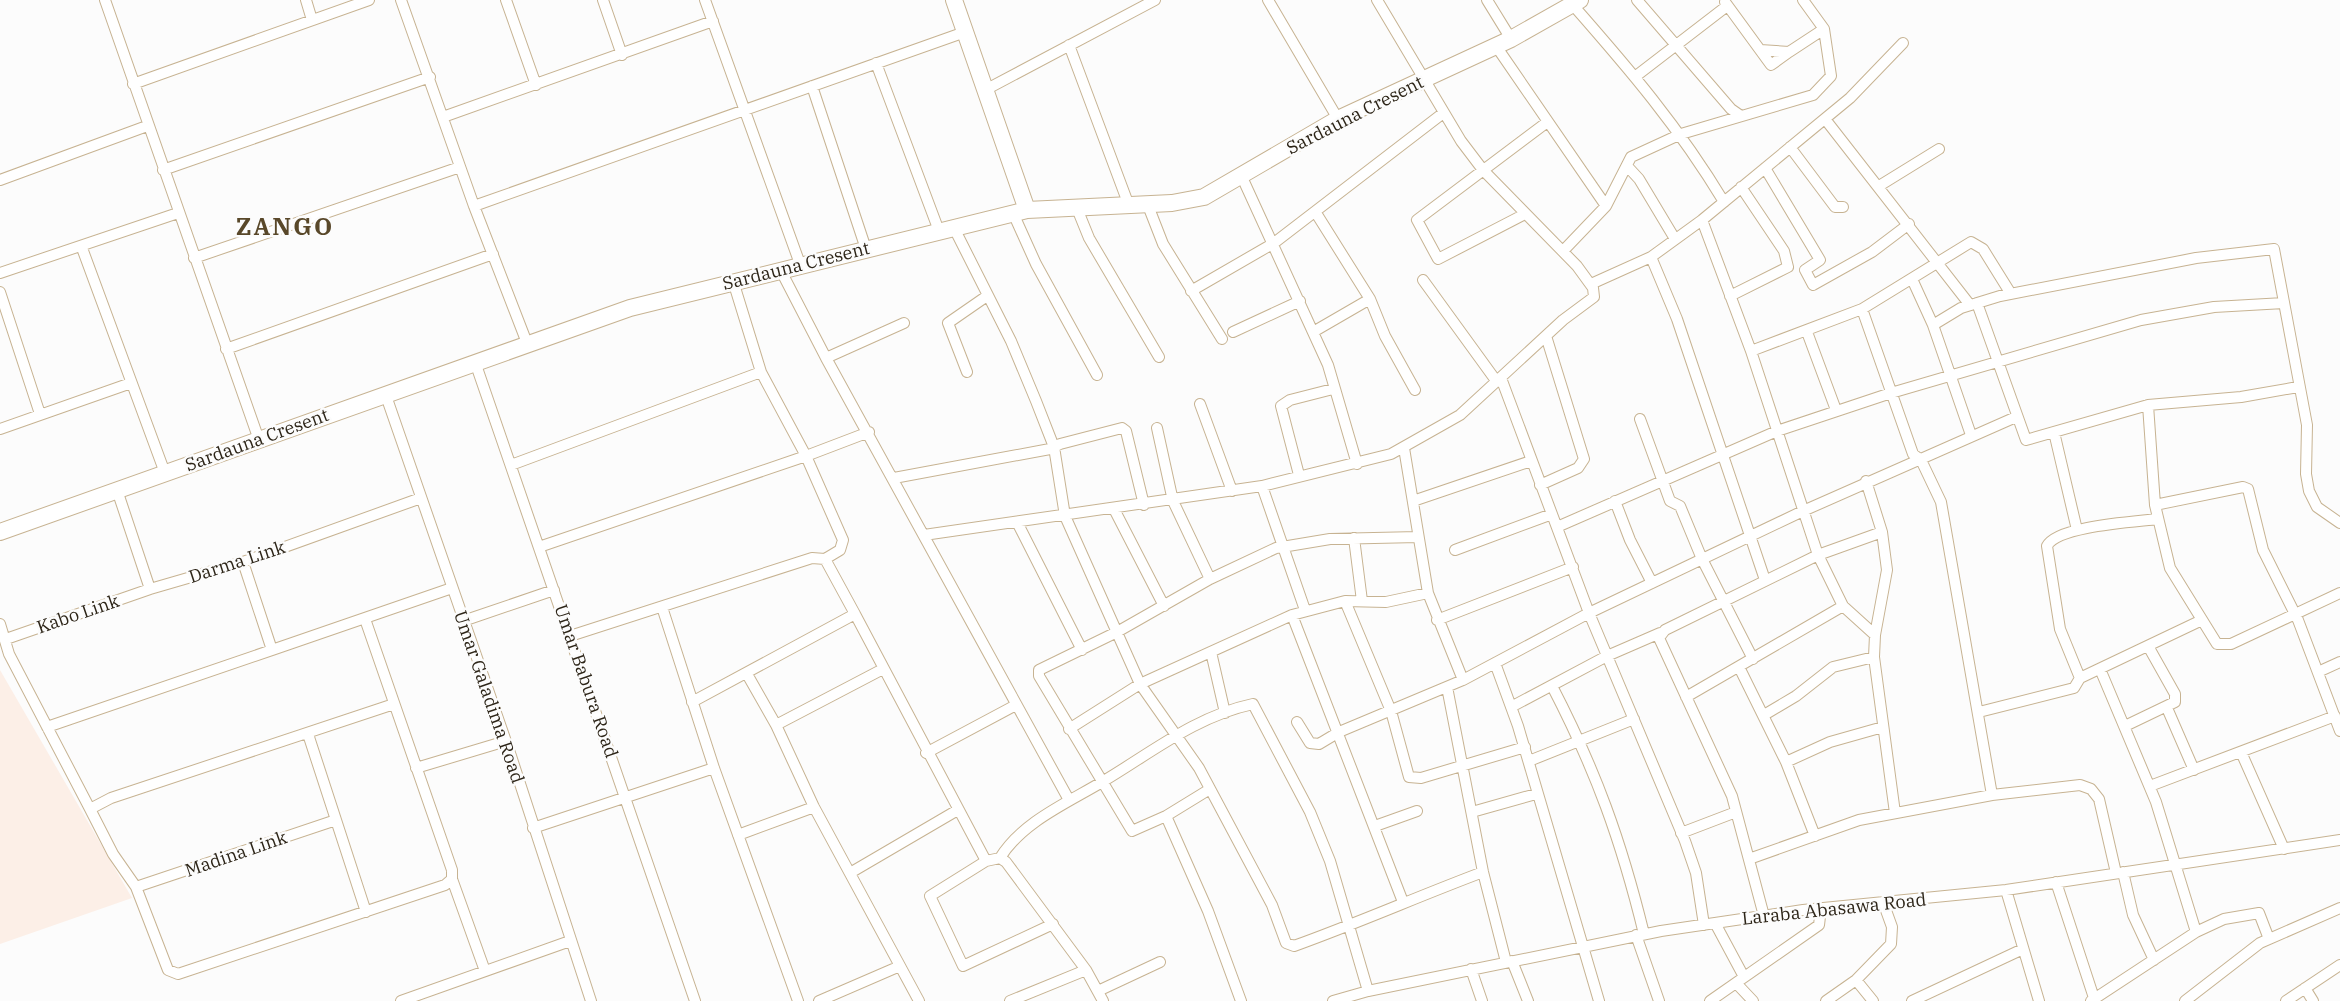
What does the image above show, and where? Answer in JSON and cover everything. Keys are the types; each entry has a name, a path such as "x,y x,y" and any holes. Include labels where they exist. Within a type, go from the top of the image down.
{"street":[{"path":"105,0 259,440"},
{"path":"306,0 313,20"},
{"path":"133,84 369,0"},
{"path":"401,0 474,206 527,343"},
{"path":"506,0 536,85"},
{"path":"603,0 622,55"},
{"path":"705,0 800,264"},
{"path":"954,0 987,89 1036,264 1097,375"},
{"path":"987,89 1155,0"},
{"path":"1268,0 1338,119"},
{"path":"924,535 1262,486 1300,475 1357,464 1404,449 1460,415 1546,336 1594,297 1591,284 1563,251 1483,170 1442,114 1377,0"},
{"path":"1487,0 1503,42 1546,123 1606,206"},
{"path":"1637,0 1741,116"},
{"path":"1563,251 1606,206 1631,157 1681,134 1812,95 1831,76 1824,29 1803,0"},
{"path":"1576,2 1681,134 1724,202"},
{"name":"Sardauna Cresent","path":"0,532 630,307 1020,212 1076,205 1188,201 1205,197 1338,119 1503,42 1576,2"},
{"path":"1636,76 1725,3 1771,65 1824,29"},
{"path":"443,117 713,22"},
{"path":"474,206 965,32"},
{"path":"1591,284 1651,257 1702,220 1850,98 1903,43"},
{"path":"1069,45 1128,203"},
{"path":"876,63 946,229 1012,341 1054,447 1065,516 1140,684 1210,789 1272,905 1288,945 1350,926 1403,902 1483,872"},
{"path":"163,170 430,77"},
{"path":"812,86 866,249"},
{"path":"1191,292 1274,243 1442,114"},
{"path":"1825,118 1974,304 1998,360 2015,417 2026,440 2148,405 2241,397 2298,387"},
{"path":"1525,214 1438,259 1418,220 1546,123"},
{"path":"0,180 147,126"},
{"path":"1790,147 1827,198 1835,207 1843,207"},
{"path":"1878,186 1939,149"},
{"path":"1627,166 1639,179 1675,239"},
{"path":"194,258 460,167"},
{"path":"1765,168 1820,260 1805,270 1813,285 1872,252 1909,224"},
{"path":"1241,176 1328,365 1357,464"},
{"path":"1730,296 1788,267 1784,251 1741,187"},
{"path":"1147,203 1163,244 1222,339"},
{"path":"1076,205 1089,238 1159,357"},
{"path":"0,273 178,213"},
{"path":"1316,213 1370,299 1385,336 1415,390"},
{"path":"1702,220 1751,351 1818,555 1843,606 1875,635"},
{"path":"1751,351 1862,309 1939,261 1975,243 1983,249 2011,294"},
{"path":"82,247 165,473"},
{"path":"1933,324 1974,304 2011,294 2196,258 2271,249 2276,254 2309,437 2306,474 2309,491 2317,506 2340,523"},
{"path":"226,348 493,254"},
{"path":"1651,257 1677,319 1720,454 1765,580"},
{"path":"780,269 826,358 1069,800"},
{"path":"1912,279 1933,324 1971,435"},
{"path":"1423,280 1499,380 1589,613 1681,833 1696,873 1709,924 1753,1001"},
{"path":"570,636 812,558 825,559 840,550 843,540 806,456 761,372 733,281"},
{"path":"0,292 40,414"},
{"path":"967,372 948,323 987,296"},
{"path":"1313,332 1370,299"},
{"path":"1233,332 1300,301"},
{"path":"1557,527 1777,431 1998,360 2167,315 2214,307 2284,303"},
{"path":"1862,309 1913,454 1921,460 1936,489 1945,518 1992,795"},
{"path":"826,358 904,323"},
{"path":"1807,332 1836,410"},
{"path":"1540,485 1578,468 1584,459 1546,336"},
{"name":"Umar Babura Road","path":"475,362 695,1001"},
{"path":"511,465 761,372"},
{"path":"0,429 131,383"},
{"path":"1300,475 1281,406 1290,400 1333,389"},
{"name":"Umar Galadima Road","path":"385,393 506,741 591,1001"},
{"path":"1200,404 1232,491"},
{"path":"2148,405 2155,505 2174,575 2217,643 2224,646 2340,593"},
{"path":"1297,722 1314,745 1463,680 1589,613 1866,481 1921,460 2015,417"},
{"path":"1640,419 1670,501 1680,506 1722,601 1753,659"},
{"path":"894,478 1054,447 1122,428 1126,431 1144,505"},
{"path":"1157,428 1173,501 1210,579"},
{"path":"539,547 869,432"},
{"path":"2054,432 2077,530"},
{"path":"1404,449 1428,593 1463,680"},
{"path":"1413,501 1531,461"},
{"path":"1866,481 1882,532 1887,570 1875,635 1874,657 1895,813"},
{"path":"1262,486 1305,610"},
{"path":"2155,505 2246,487 2263,550 2295,614 2340,731"},
{"path":"117,490 150,589"},
{"name":"Darma Link","path":"150,589 243,562 421,498"},
{"path":"1615,501 1630,540 1652,583"},
{"path":"1114,509 1164,606"},
{"path":"1455,550 1552,514"},
{"path":"2080,678 2060,629 2047,546 2055,537 2077,530 2158,519"},
{"path":"1017,523 1082,650"},
{"path":"1511,707 1607,656 1660,633 1818,555 1882,532"},
{"path":"1210,789 1166,816 1132,831 1069,729 1038,672 1117,632 1210,579 1281,547 1354,538 1418,537"},
{"path":"1354,538 1362,601"},
{"path":"825,559 956,811 986,861"},
{"path":"243,562 272,650"},
{"path":"1437,620 1573,567"},
{"path":"47,727 452,588"},
{"name":"Kabo Link","path":"6,639 150,589"},
{"path":"463,621 554,590"},
{"path":"1069,729 1140,684 1305,610 1345,601 1403,600 1428,593"},
{"path":"1345,601 1391,711 1409,777 1421,778 1525,747"},
{"path":"1686,697 1843,606"},
{"path":"662,607 714,768 798,1001"},
{"path":"692,702 855,614"},
{"path":"1292,615 1403,902"},
{"path":"365,619 485,971"},
{"path":"1979,712 2074,688 2080,678 2202,620"},
{"path":"0,624 9,654 113,854 136,887 168,970 178,974 445,886 452,879"},
{"path":"1660,633 1659,643 1723,772 1764,916"},
{"path":"2125,726 2175,702 2175,694 2148,646"},
{"path":"1211,652 1225,713"},
{"path":"1764,715 1796,696 1833,667 1874,657"},
{"path":"2318,672 2340,662"},
{"path":"1495,663 1525,747 1536,794 1598,1001"},
{"path":"1740,667 1786,762 1815,836"},
{"path":"776,725 883,669"},
{"path":"2100,669 2150,786 2196,932"},
{"path":"747,674 776,725 814,807 919,1001"},
{"path":"1552,686 1581,743 1611,815 1659,1001"},
{"path":"1447,687 1483,872 1509,961 1528,1001"},
{"path":"90,809 111,799 394,704"},
{"path":"926,753 1016,705"},
{"path":"1053,924 967,966 960,963 930,896 986,861 1000,858 1017,837 1069,800 1176,735 1225,713 1255,705 1272,745 1310,812 1350,926 1368,991"},
{"path":"2167,708 2194,770"},
{"path":"2150,786 2334,716"},
{"path":"1529,761 1581,743 1634,719"},
{"path":"1786,762 1830,742 1883,727"},
{"path":"308,734 366,912"},
{"path":"416,768 506,741"},
{"path":"2241,752 2284,849"},
{"path":"533,828 714,768"},
{"path":"1749,859 1859,820 1992,795 2066,786 2091,789 2099,799 2133,915 2154,960"},
{"path":"1472,812 1536,794"},
{"path":"738,835 814,807"},
{"path":"850,873 956,811"},
{"path":"1375,826 1417,811"},
{"path":"1681,833 1736,812"},
{"path":"1166,816 1208,911 1241,1001"},
{"name":"Madina Link","path":"136,887 336,820"},
{"name":"Laraba Abasawa Road","path":"1338,1000 1368,991 1640,935 1821,908 2006,890 2340,840"},
{"path":"1000,858 1053,924 1101,996 1160,961"},
{"path":"2056,882 2093,1000 2133,977 2196,932 2224,919 2255,911 2261,916 2269,939"},
{"path":"2006,890 2039,1001"},
{"path":"1826,1001 1856,980 1891,944 1892,928 1883,902"},
{"path":"1710,1001 1819,925 1821,908"},
{"path":"2185,1001 2231,963 2269,939 2340,908"},
{"path":"401,1001 570,941"},
{"path":"1912,1001 2023,948"},
{"path":"2286,1001 2340,965"},
{"path":"819,1001 900,966"},
{"path":"1471,969 1482,1001"},
{"path":"1010,1001 1086,970"},
{"path":"1856,980 1872,1001"},
{"path":"2305,988 2313,1001"}],"shaded area":[{"path":"0,670 132,898 0,944"}],"district":[{"name":"ZANGO","path":"285,227"}]}
